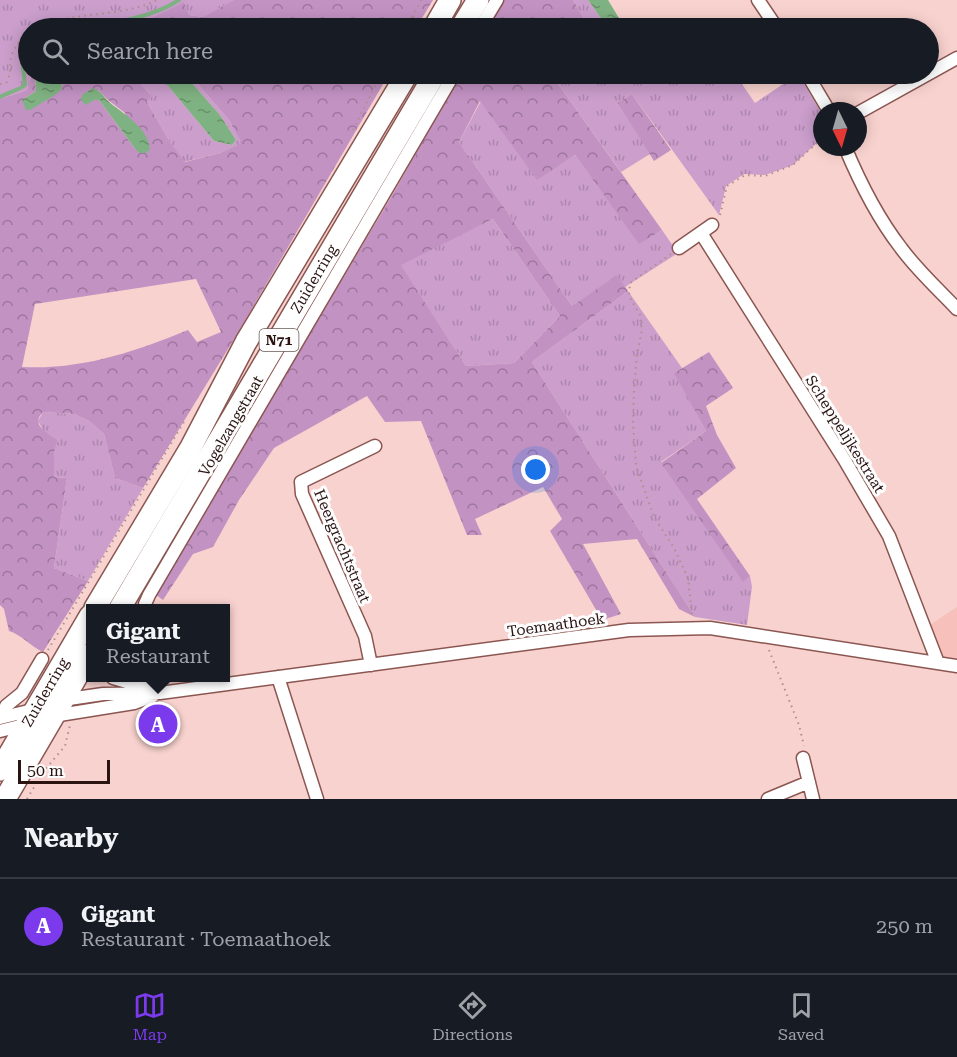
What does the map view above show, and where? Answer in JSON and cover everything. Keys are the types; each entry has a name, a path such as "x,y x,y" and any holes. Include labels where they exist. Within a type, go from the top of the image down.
{"highway":[{"path":"440,18 450,0"},
{"path":"467,18 478,0"},
{"name":"Zuiderring","path":"97,604 190,449 246,342 401,84"},
{"name":"Zuiderring","path":"123,604 429,84"},
{"name":"Zuiderring","path":"0,770 52,712 86,626"},
{"name":"Zuiderring","path":"5,799 52,712 86,660"}],"street":[{"path":"486,18 497,0"},
{"path":"758,0 770,18"},
{"path":"939,68 957,58"},
{"name":"Vogelzangstraat","path":"145,604 448,84"},
{"path":"813,84 824,102"},
{"path":"867,107 909,84"},
{"path":"849,156 862,187 888,230 920,270 957,309"},
{"path":"679,248 706,229"},
{"name":"Scheppelijkestraat","path":"706,229 889,536 938,663"},
{"name":"Heergrachtstraat","path":"371,665 365,636 302,494 301,482 375,446"},
{"name":"Toemaathoek","path":"0,731 103,694 160,693 629,630 692,628 767,636 957,666"},
{"path":"1,718 6,706 22,693 42,659"},
{"path":"278,677 317,799"},
{"path":"127,682 145,682 160,693"},
{"path":"158,682 160,693"},
{"name":"Toemaathoek","path":"1,718 134,703 160,693"},
{"path":"803,758 813,799"},
{"path":"768,799 808,782"}],"path":[{"path":"67,18 131,8 157,0"},
{"path":"412,18 421,0"},
{"path":"0,84 7,82 12,71 11,58 18,44"},
{"path":"706,229 720,216 727,186 745,175 765,176 793,165 813,146"},
{"path":"679,248 630,284 629,296 640,315 642,330 637,354 633,423 636,466 650,507 654,518 674,548 688,578 692,603 692,628"},
{"path":"767,636 769,649 799,725 806,751 803,758"},
{"path":"27,799 42,772 65,746 72,719 52,712"}],"shaded area":[{"path":"957,607 957,660 942,658 930,625"}],"green space":[{"path":"0,0 233,0 203,17 189,15 184,3 155,18 18,18 18,84 29,84 27,90 0,99"},
{"path":"234,0 433,0 422,18 152,18 184,2 189,15 203,17"},
{"path":"503,0 573,0 584,18 493,18"},
{"path":"573,0 588,0 601,18 584,18"},
{"path":"29,84 36,84 36,91 25,98 62,89 62,84 141,84 152,96 147,102 170,142 185,162 220,153 242,143 229,120 198,84 383,84 239,331 143,488 115,478 104,434 89,421 74,414 43,412 39,417 39,425 58,440 54,453 54,477 67,478 54,568 88,581 43,652 9,631 4,609 0,605 0,99 27,90","holes":["98,90 125,113 136,150 99,100 94,100","196,279 221,332 197,342 188,330 107,358 65,366 22,367 35,304"]},
{"path":"141,84 166,84 214,141 232,145 236,140 220,115 193,84 198,84 229,120 243,143 220,153 184,162 147,102 152,96"},
{"path":"455,84 558,84 662,230 639,244 575,155 537,180 480,101 459,142 572,306 617,275 628,291 532,362 695,617 679,609 637,539 583,544 621,614 602,620 550,531 562,519 543,487 475,519 482,535 467,535 421,421 385,422 367,396 274,448 239,500 213,547 193,554 163,600 156,595 390,199","holes":["493,219 560,316 514,363 466,366 401,265"]},
{"path":"558,84 742,84 755,103 783,84 804,84 815,102 813,146 793,165 765,175 744,174 726,186 719,215 632,94 617,103 650,154 621,172"},
{"path":"632,94 671,150 654,161 617,103"},
{"path":"481,101 537,179 575,155 639,243 662,230 678,253 625,287 617,276 572,306 459,142"},
{"path":"493,219 560,316 514,363 466,366 400,264"},
{"path":"628,291 682,368 675,373 706,431 661,462 743,581 750,576 752,587 747,625 695,617 532,362"},
{"path":"709,352 733,388 706,406 717,435 736,468 697,499 750,576 743,582 661,463 706,431 674,373"},
{"path":"43,412 74,414 89,421 104,434 115,478 143,488 88,581 54,568 67,478 54,477 54,453 58,440 44,432 38,421"}],"water":[{"path":"588,0 608,0 619,18 601,18"},
{"path":"36,84 62,84 62,89 55,95 30,110 26,110 22,100 36,91"},
{"path":"166,84 193,84 220,115 236,140 232,145 214,141"},
{"path":"93,88 145,134 150,149 146,153 136,150 99,100 86,105 81,100 82,95"}],"waterway":[{"path":"133,18 153,13 179,0"},
{"path":"0,97 25,84"}],"place":[{"name":"Gigant","path":"158,724"}]}
